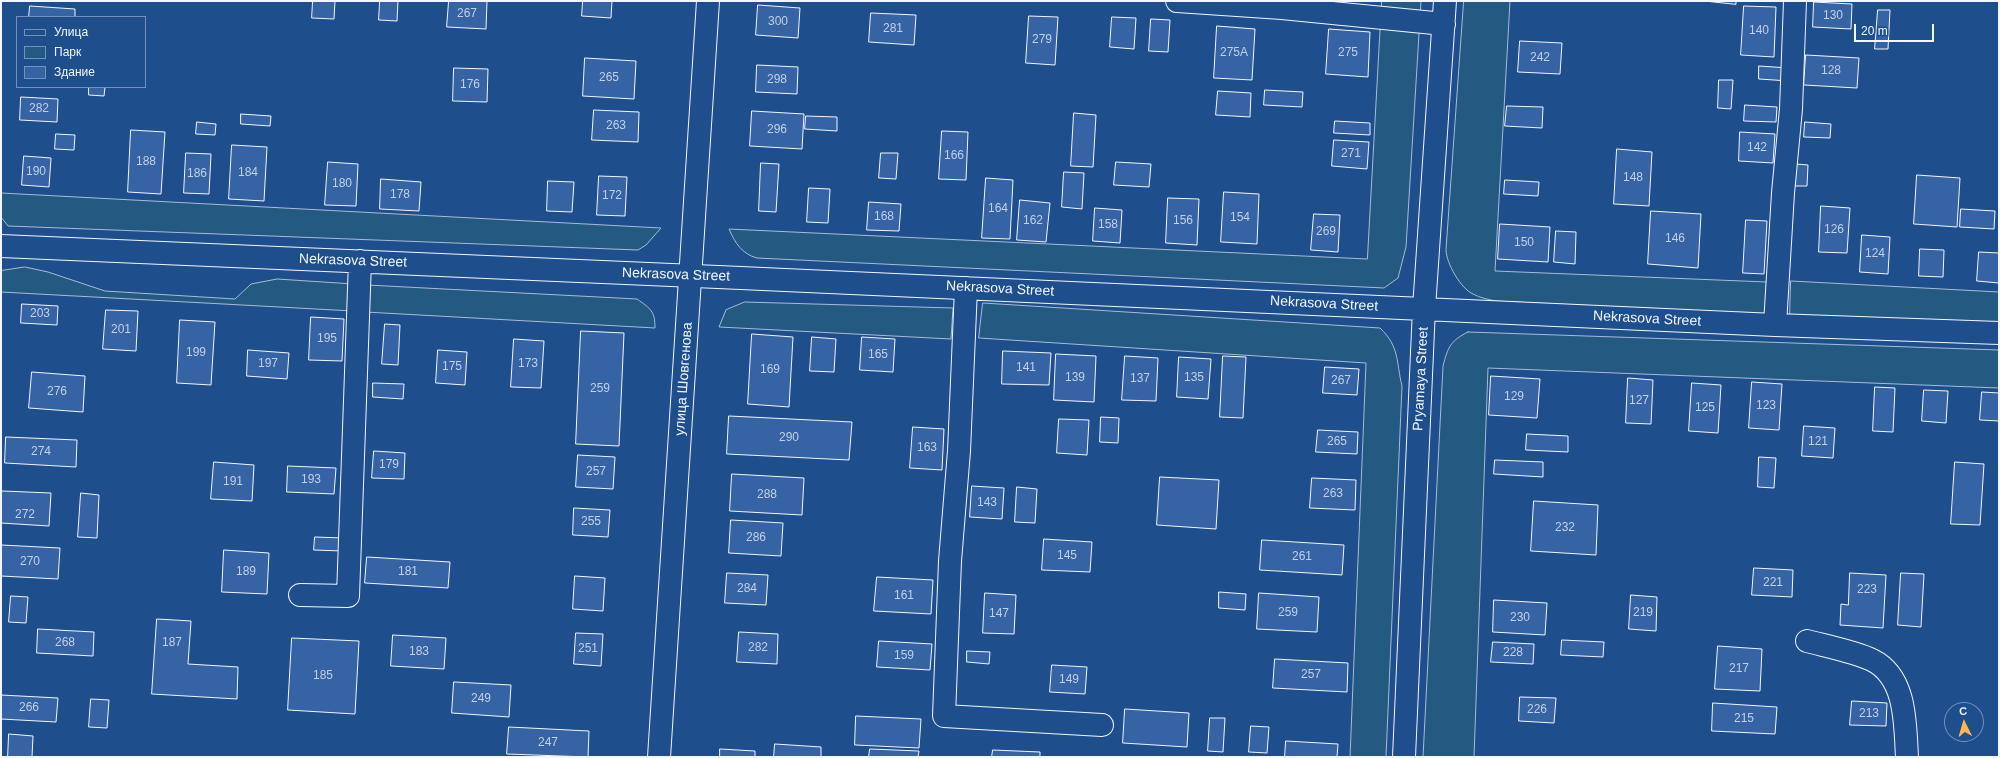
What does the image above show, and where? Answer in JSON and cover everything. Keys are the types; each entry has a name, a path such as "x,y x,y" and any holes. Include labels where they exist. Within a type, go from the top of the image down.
{"street":[{"name":"улица Шовгенова","path":"659,757 708,1"},
{"path":"1177,1 1282,8 1444,24"},
{"name":"Pryamaya Street","path":"1404,757 1424,308 1445,1"},
{"path":"1776,325 1783,193 1791,109 1795,1"},
{"name":"Nekrasova Street","path":"1,246 1424,308 1776,325 1999,333"},
{"path":"300,595 348,596 360,261"},
{"path":"966,288 959,451 950,561 944,716 1102,725"},
{"path":"1807,641 1873,660 1892,676 1904,707 1907,757"}],"green space":[{"path":"1382,1 1421,1 1406,247 1398,278 1384,288 757,258 743,251 729,229 1367,259"},
{"path":"1464,1 1510,1 1495,271 1767,282 1766,314 1495,301 1476,295 1464,287 1451,268 1446,250"},
{"path":"1,193 661,228 646,245 638,250 8,226 1,217"},
{"path":"25,267 48,272 105,291 235,299 251,284 277,279 354,284 353,311 1,292 1,271"},
{"path":"1791,281 1999,292 1999,322 1790,315"},
{"path":"367,285 637,299 646,305 653,314 655,328 365,312"},
{"path":"745,302 953,308 951,339 719,327 726,310"},
{"path":"983,303 1380,328 1394,348 1402,386 1386,757 1350,757 1366,363 979,338"},
{"path":"1468,332 1999,350 1999,388 1488,368 1474,757 1423,757 1443,366 1448,349 1453,342"}],"building":[{"path":"313,1 335,1 334,19 312,18"},
{"path":"380,1 398,1 397,21 379,20"},
{"path":"449,1 487,1 486,29 447,27"},
{"path":"583,1 612,1 611,18 582,16"},
{"path":"1705,1 1736,1 1736,4"},
{"path":"1814,2 1852,4 1851,29 1813,27"},
{"path":"758,5 800,8 798,38 756,35"},
{"path":"30,6 75,9 75,16 29,16"},
{"path":"1744,6 1776,7 1774,57 1741,55"},
{"path":"1878,10 1890,10 1888,49 1875,49"},
{"path":"871,13 916,15 914,45 869,42"},
{"path":"1029,16 1058,17 1055,65 1026,63"},
{"path":"1112,17 1136,18 1134,49 1110,47"},
{"path":"1151,19 1170,20 1168,52 1149,51"},
{"path":"1217,26 1255,29 1252,80 1214,78"},
{"path":"1329,29 1370,32 1368,77 1326,74"},
{"path":"1520,41 1562,43 1560,74 1518,72"},
{"path":"1806,55 1859,58 1857,88 1804,85"},
{"path":"585,58 636,61 634,99 583,96"},
{"path":"757,65 798,67 797,94 756,92"},
{"path":"1759,66 1789,68 1789,81 1759,79"},
{"path":"454,68 488,69 487,102 453,101"},
{"path":"1719,80 1733,80 1731,109 1718,108"},
{"path":"89,88 105,88 104,96 89,95"},
{"path":"1265,90 1303,92 1302,107 1264,105"},
{"path":"1218,91 1251,93 1250,117 1216,115"},
{"path":"21,97 58,99 57,122 20,120"},
{"path":"1745,105 1777,107 1776,122 1744,121"},
{"path":"1507,106 1543,107 1542,128 1505,126"},
{"path":"594,110 639,112 638,142 592,140"},
{"path":"752,111 804,114 802,149 750,146"},
{"path":"1074,113 1096,115 1093,167 1071,166"},
{"path":"241,114 271,116 270,126 241,124"},
{"path":"806,116 837,117 837,131 805,129"},
{"path":"1335,121 1370,123 1370,135 1334,133"},
{"path":"197,122 216,124 215,135 196,134"},
{"path":"1805,122 1831,124 1830,138 1804,137"},
{"path":"131,130 165,132 161,194 128,192"},
{"path":"942,131 968,132 966,180 939,179"},
{"path":"1740,132 1775,134 1773,163 1739,161"},
{"path":"56,134 75,135 74,150 55,149"},
{"path":"1334,140 1369,142 1367,169 1332,166"},
{"path":"232,145 267,147 264,201 229,199"},
{"path":"1617,149 1652,152 1649,206 1614,204"},
{"path":"186,153 211,154 209,194 184,193"},
{"path":"881,153 898,153 896,179 879,178"},
{"path":"24,156 51,158 49,187 22,185"},
{"path":"328,162 358,164 356,206 325,205"},
{"path":"1116,162 1151,164 1149,187 1114,185"},
{"path":"761,163 779,164 776,212 759,211"},
{"path":"1796,164 1808,165 1807,186 1795,186"},
{"path":"1064,172 1084,173 1082,209 1062,207"},
{"path":"1917,175 1960,178 1957,227 1914,224"},
{"path":"599,176 627,177 625,216 597,215"},
{"path":"986,178 1013,180 1010,239 982,238"},
{"path":"381,179 421,182 419,211 380,209"},
{"path":"1505,180 1539,182 1538,196 1504,194"},
{"path":"548,181 574,182 572,212 547,211"},
{"path":"809,188 830,189 828,223 807,222"},
{"path":"1224,192 1259,194 1257,244 1221,242"},
{"path":"1168,198 1199,199 1197,245 1166,243"},
{"path":"1020,200 1050,203 1046,242 1017,240"},
{"path":"869,202 901,204 899,231 867,230"},
{"path":"1821,206 1850,208 1847,253 1819,252"},
{"path":"1095,208 1122,210 1120,243 1093,241"},
{"path":"1961,209 1995,211 1994,229 1960,227"},
{"path":"1651,211 1701,214 1698,268 1648,264"},
{"path":"1314,214 1340,215 1338,252 1311,250"},
{"path":"1746,220 1767,221 1764,274 1743,273"},
{"path":"1500,224 1550,227 1548,262 1498,259"},
{"path":"1556,231 1576,232 1575,264 1554,262"},
{"path":"1862,235 1890,237 1888,274 1860,272"},
{"path":"1920,249 1944,250 1943,277 1919,276"},
{"path":"1979,252 1999,253 1999,283 1977,281"},
{"path":"22,304 58,306 57,325 21,323"},
{"path":"106,310 138,311 136,351 103,349"},
{"path":"311,317 344,319 342,361 309,360"},
{"path":"180,320 215,322 211,385 177,383"},
{"path":"385,324 400,325 398,365 382,364"},
{"path":"581,331 624,333 619,446 576,444"},
{"path":"752,334 793,337 789,407 748,404"},
{"path":"812,337 836,339 834,372 810,371"},
{"path":"862,337 895,339 893,372 860,370"},
{"path":"514,339 544,341 541,388 511,387"},
{"path":"248,350 289,353 287,379 247,376"},
{"path":"438,350 467,352 465,385 436,383"},
{"path":"1003,351 1051,353 1049,385 1002,384"},
{"path":"1056,354 1096,356 1094,402 1054,400"},
{"path":"1125,356 1158,358 1156,401 1122,400"},
{"path":"1223,356 1246,357 1243,418 1220,417"},
{"path":"1179,357 1211,359 1208,399 1177,397"},
{"path":"1325,367 1359,369 1357,395 1323,393"},
{"path":"32,372 85,376 83,412 29,408"},
{"path":"1491,376 1540,379 1537,418 1489,415"},
{"path":"1628,378 1653,380 1651,424 1626,423"},
{"path":"1752,382 1782,384 1779,430 1749,428"},
{"path":"373,383 404,384 403,399 373,397"},
{"path":"1692,383 1721,385 1718,433 1689,431"},
{"path":"1875,387 1895,388 1893,432 1873,431"},
{"path":"1924,390 1948,391 1946,423 1922,421"},
{"path":"1982,392 1999,393 1999,421 1980,420"},
{"path":"729,416 852,422 849,460 727,454"},
{"path":"1101,417 1119,418 1118,443 1100,442"},
{"path":"1059,419 1089,420 1087,455 1057,453"},
{"path":"1804,426 1835,428 1833,458 1802,456"},
{"path":"913,427 944,429 942,470 910,468"},
{"path":"1318,430 1358,432 1357,454 1316,452"},
{"path":"1527,434 1568,436 1568,452 1526,450"},
{"path":"6,437 77,440 76,467 5,463"},
{"path":"374,451 405,453 404,479 372,478"},
{"path":"578,455 615,457 613,489 576,487"},
{"path":"1759,457 1776,458 1774,488 1758,487"},
{"path":"1495,460 1543,462 1543,477 1494,474"},
{"path":"214,462 254,465 252,501 211,499"},
{"path":"1955,462 1984,464 1980,525 1951,524"},
{"path":"288,466 336,468 334,494 287,492"},
{"path":"732,474 804,478 802,515 730,511"},
{"path":"1160,477 1219,480 1216,529 1157,525"},
{"path":"1312,478 1356,480 1355,510 1310,508"},
{"path":"972,486 1004,488 1002,519 970,517"},
{"path":"1017,487 1037,489 1035,523 1015,522"},
{"path":"2,491 51,493 49,526 1,523"},
{"path":"81,493 99,495 97,538 78,537"},
{"path":"1534,501 1598,505 1596,555 1531,551"},
{"path":"574,508 610,510 608,537 573,535"},
{"path":"731,520 783,523 781,556 729,553"},
{"path":"315,537 343,538 342,551 314,550"},
{"path":"1044,539 1092,542 1090,572 1042,570"},
{"path":"1262,540 1344,545 1342,575 1260,570"},
{"path":"1,545 60,548 58,579 1,576"},
{"path":"224,550 269,553 267,594 222,592"},
{"path":"367,557 450,562 448,588 365,583"},
{"path":"1754,568 1793,570 1792,597 1752,595"},
{"path":"727,573 768,575 766,605 725,603"},
{"path":"1850,573 1886,575 1883,628 1840,625 1841,604 1848,605"},
{"path":"1901,573 1924,574 1921,627 1898,625"},
{"path":"575,576 605,578 603,611 573,609"},
{"path":"877,577 933,580 931,614 874,611"},
{"path":"1219,592 1246,594 1245,610 1219,608"},
{"path":"985,593 1016,595 1014,634 983,633"},
{"path":"1259,593 1319,597 1317,632 1257,629"},
{"path":"1631,595 1657,597 1656,631 1629,629"},
{"path":"11,596 28,597 26,623 9,622"},
{"path":"1494,600 1547,603 1545,635 1493,632"},
{"path":"157,619 191,621 188,664 238,667 237,699 152,694"},
{"path":"38,629 94,632 93,656 37,653"},
{"path":"739,632 778,634 777,664 737,662"},
{"path":"576,633 603,634 601,666 574,664"},
{"path":"393,635 446,638 444,669 391,666"},
{"path":"292,638 359,641 355,714 288,710"},
{"path":"1562,640 1604,642 1603,657 1561,655"},
{"path":"879,641 932,644 930,670 877,667"},
{"path":"1493,642 1534,644 1533,664 1491,662"},
{"path":"1718,646 1762,649 1760,691 1715,689"},
{"path":"967,651 990,652 989,664 967,662"},
{"path":"1275,659 1348,663 1347,692 1273,688"},
{"path":"1052,665 1087,667 1085,694 1050,692"},
{"path":"454,682 511,685 509,717 452,713"},
{"path":"1,695 58,698 56,722 1,719"},
{"path":"1520,697 1556,698 1554,723 1519,721"},
{"path":"91,699 109,700 107,728 89,727"},
{"path":"1852,701 1887,703 1886,726 1850,725"},
{"path":"1713,703 1777,707 1775,734 1712,731"},
{"path":"1125,709 1189,713 1187,747 1123,743"},
{"path":"856,716 921,719 919,748 855,745"},
{"path":"1210,718 1225,718 1223,752 1208,751"},
{"path":"1251,726 1269,727 1267,753 1249,752"},
{"path":"509,727 589,731 588,757 507,754"},
{"path":"9,734 33,736 32,757 8,757"},
{"path":"1286,741 1338,744 1337,757 1285,757"},
{"path":"775,744 821,747 821,757 774,757"},
{"path":"720,749 755,751 755,757 720,757"},
{"path":"870,749 919,751 918,757 869,757"},
{"path":"993,750 1040,752 1040,757 992,757"}]}
